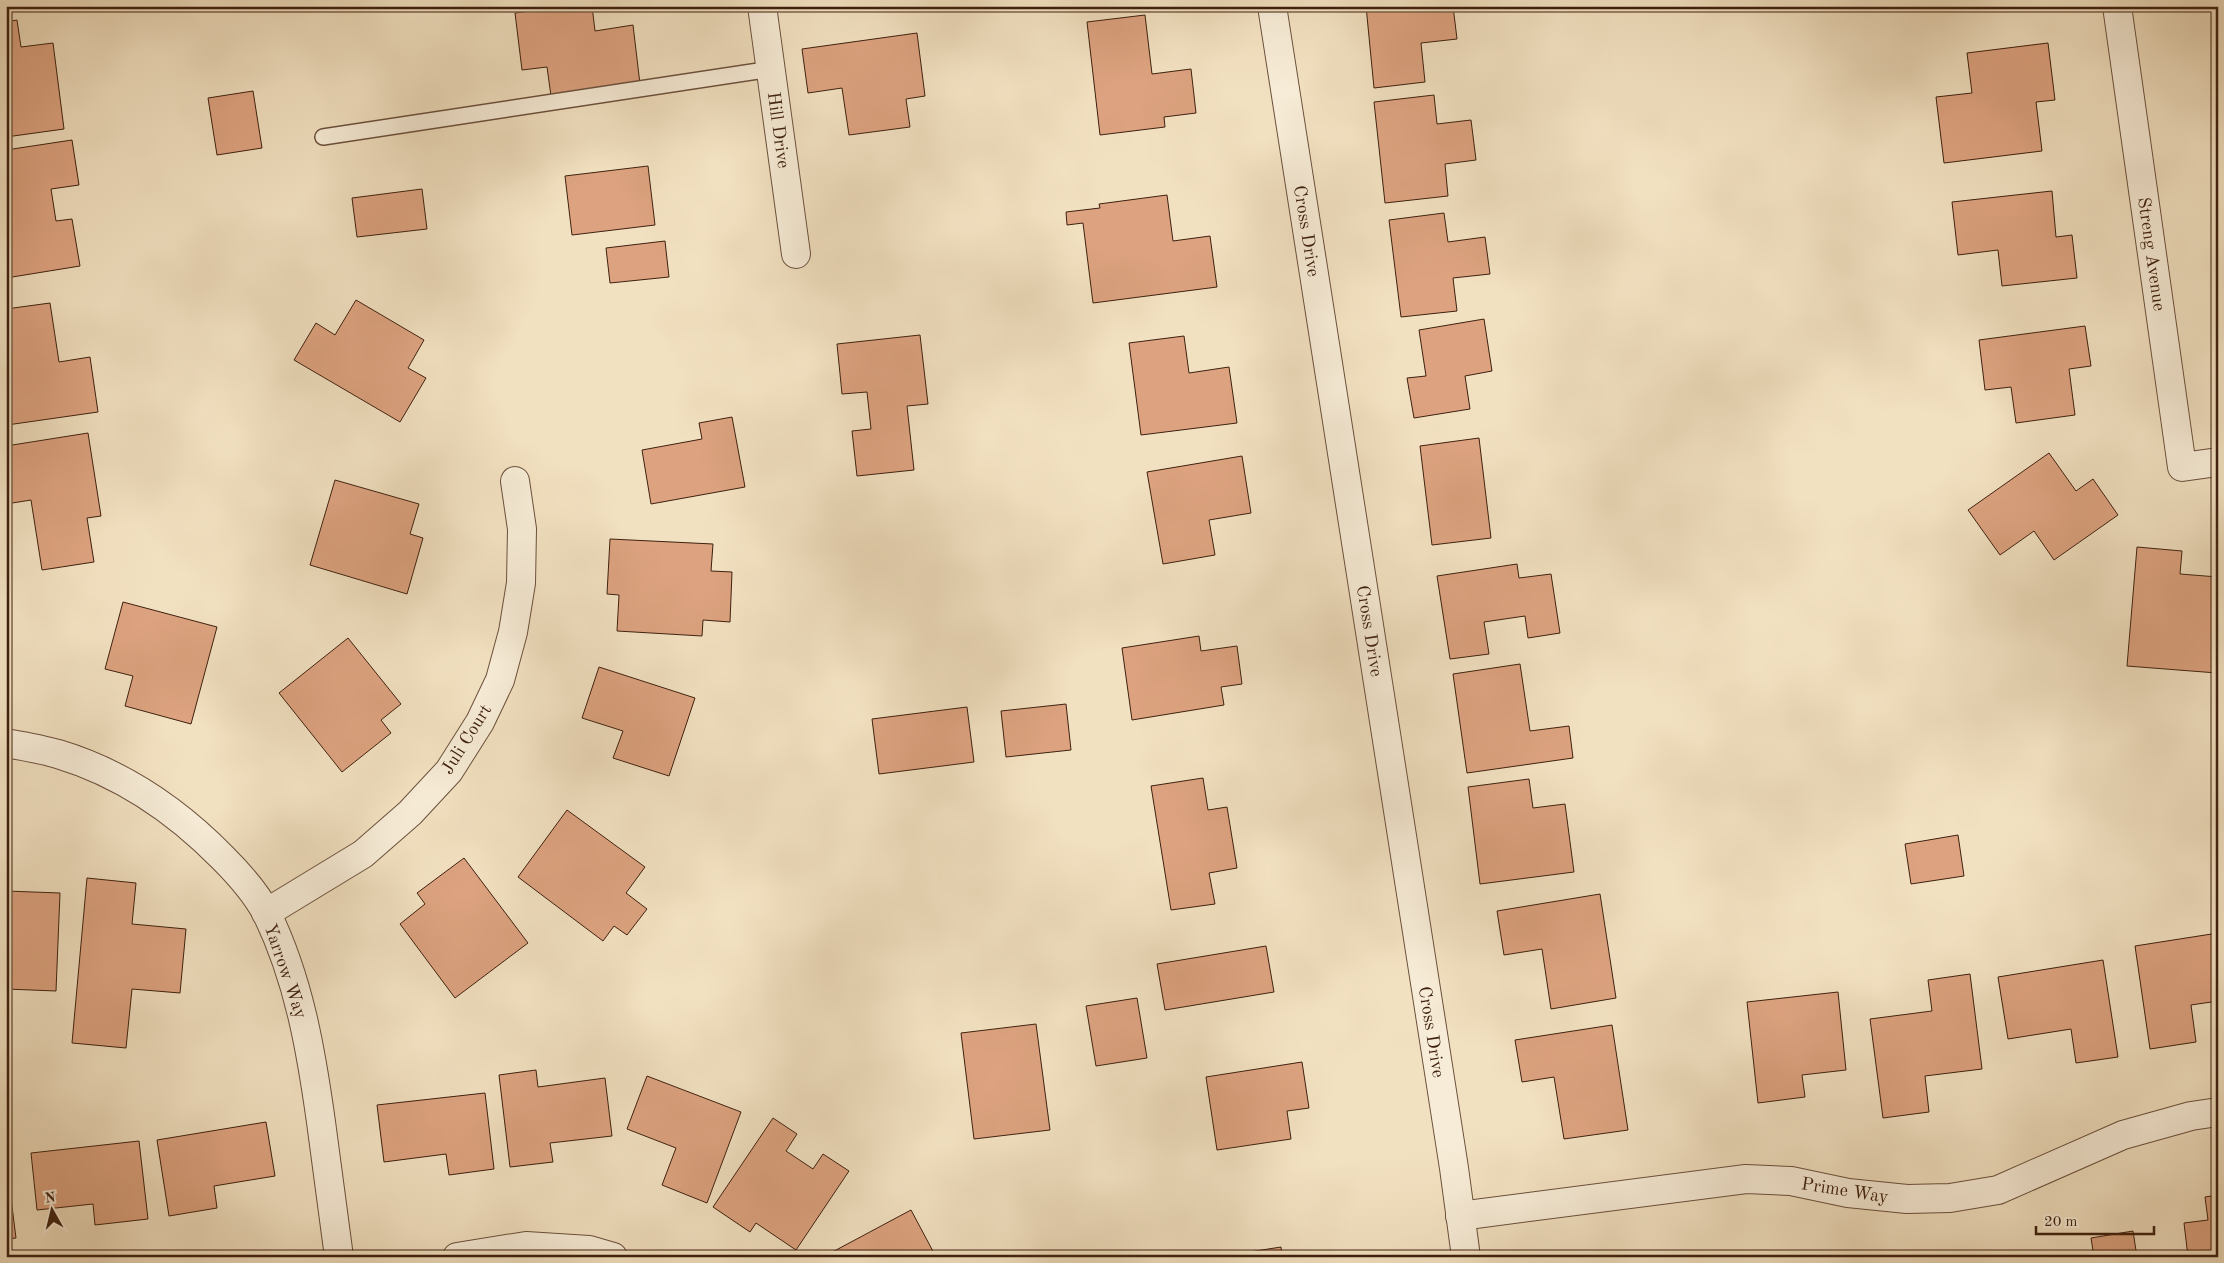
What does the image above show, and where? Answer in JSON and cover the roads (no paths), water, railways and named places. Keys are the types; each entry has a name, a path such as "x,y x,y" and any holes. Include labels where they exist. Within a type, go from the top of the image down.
{"street":[{"name":"Hill Drive","path":"762,6 796,254"},
{"name":"Cross Drive","path":"1272,6 1466,1257"},
{"name":"Streng Avenue","path":"2117,6 2182,467 2218,462"},
{"name":"Juli Court","path":"266,913 363,854 410,812 449,771 480,722 500,680 513,632 521,583 522,529 515,481"},
{"name":"Yarrow Way","path":"6,742 58,754 106,773 154,800 200,834 239,875 266,913 296,990 311,1050 339,1257"},
{"name":"Prime Way","path":"1460,1216 1746,1179 1790,1181 1848,1193 1907,1199 1950,1198 1998,1190 2123,1135 2191,1116 2218,1112"},
{"path":"457,1257 526,1246 589,1250 613,1257"}],"lane":[{"path":"323,137 771,70"}]}
